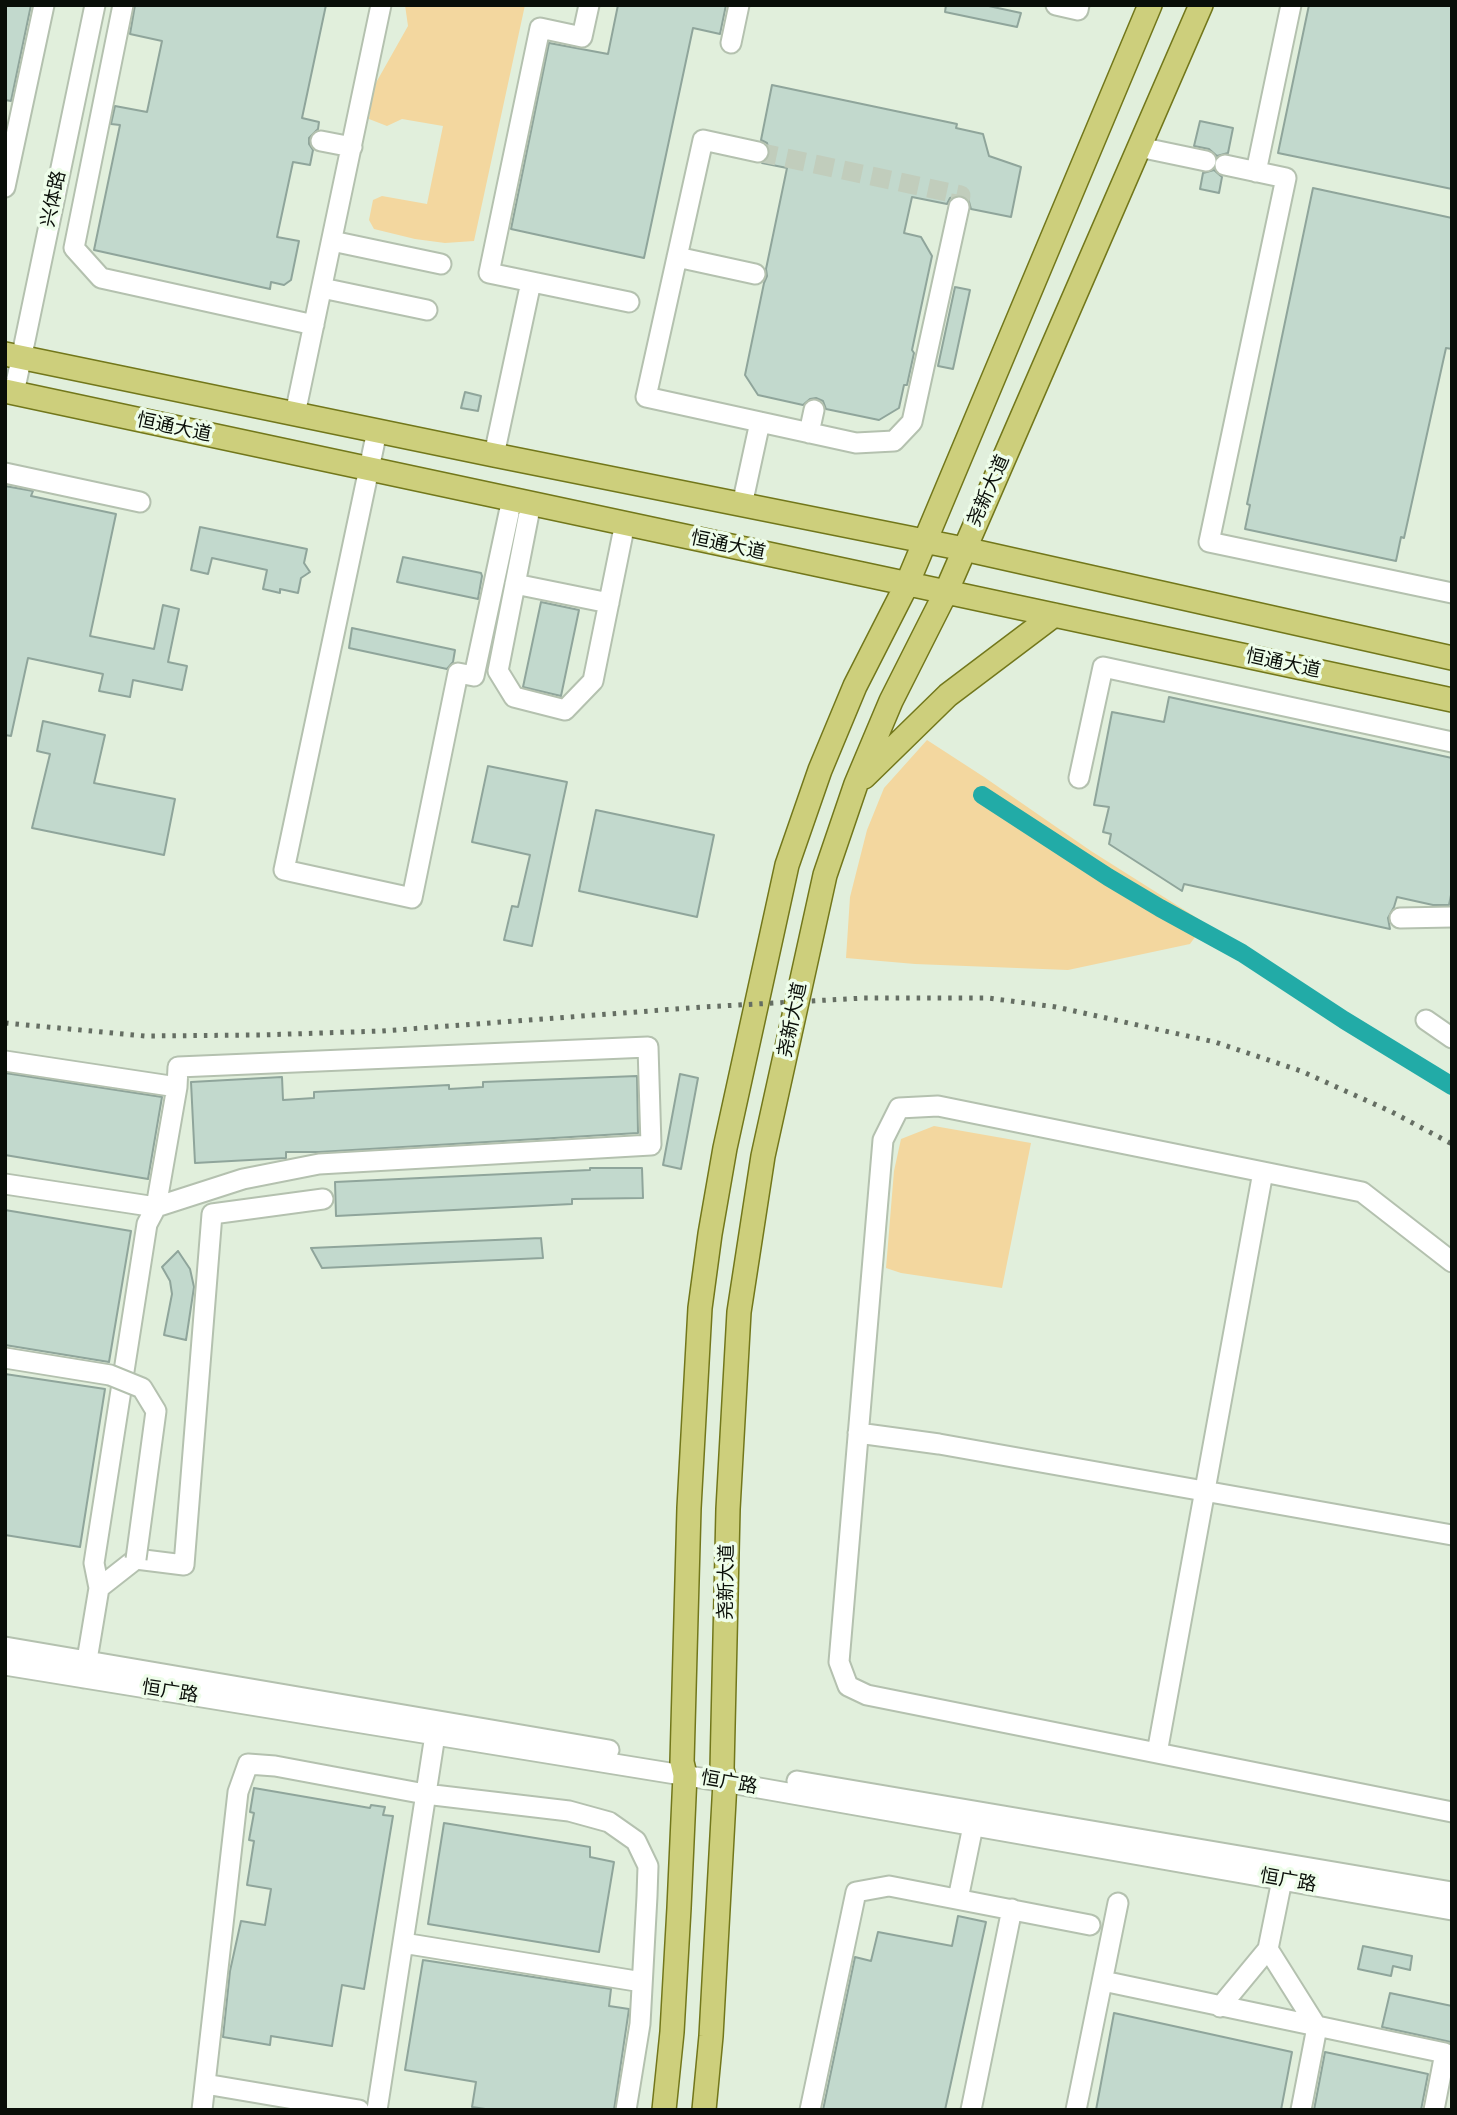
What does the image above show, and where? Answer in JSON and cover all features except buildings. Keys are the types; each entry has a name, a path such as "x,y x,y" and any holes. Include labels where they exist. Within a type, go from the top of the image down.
{"main road":[{"name":"尧新大道","path":"664,2110 674,1991 695,1372 700,1308 709,1234 725,1148 787,865 820,770 855,686 907,584 1150,5"},
{"name":"尧新大道","path":"704,2110 711,2036 724,1775 734,1375 739,1312 763,1156 825,876 856,784 891,701 946,592 1201,5"},
{"name":"恒通大道","path":"13,356 494,456 964,549 1452,658"},
{"name":"恒通大道","path":"9,392 1452,700"},
{"path":"856,784 948,695 1054,615"}],"street":[{"path":"5,187 44,5"},
{"name":"兴体路","path":"9,392 13,356 95,5"},
{"path":"123,5 74,248 101,278 314,325"},
{"path":"295,414 382,5"},
{"path":"589,5 582,37 540,29 489,273 629,302"},
{"path":"731,43 739,5"},
{"path":"1056,5 1078,10 1079,5"},
{"path":"1256,172 1291,5"},
{"path":"758,152 703,140 646,397 856,443 894,441 912,422 959,207"},
{"path":"321,141 352,147"},
{"path":"1139,147 1286,178 1209,542 1452,593"},
{"path":"332,241 441,264"},
{"path":"677,257 755,274"},
{"path":"494,456 531,282"},
{"path":"322,288 427,310"},
{"path":"809,433 814,410"},
{"path":"742,505 760,422"},
{"path":"377,431 284,870 412,898 458,673 474,676 521,501"},
{"path":"5,473 139,502"},
{"path":"521,501 515,583 498,671 514,697 565,710 593,681 625,523"},
{"path":"515,583 609,603"},
{"path":"1079,778 1102,667 1452,741"},
{"path":"1400,918 1452,916"},
{"path":"1426,1020 1452,1038"},
{"path":"5,1184 156,1207 243,1179 319,1164 651,1145 648,1047 178,1067 177,1087 156,1207 147,1224 94,1563 99,1588 85,1670"},
{"path":"5,1061 177,1087"},
{"path":"1452,1262 1362,1192 937,1106 899,1108 883,1140 839,1662 848,1686 867,1695 1452,1812"},
{"path":"1157,1753 1263,1172"},
{"path":"135,1559 184,1565 212,1214 323,1199"},
{"path":"5,1358 110,1375 142,1388 156,1411 135,1559 99,1588"},
{"path":"858,1433 939,1444 1452,1535"},
{"name":"恒广路","path":"5,1647 85,1670 435,1735 724,1775 1452,1892"},
{"name":"恒广路","path":"5,1665 85,1670 683,1769"},
{"path":"377,2110 435,1735"},
{"path":"202,2110 239,1792 248,1764 275,1766 425,1794 569,1811 609,1822 636,1841 648,1866 640,2024 626,2110"},
{"name":"恒广路","path":"724,1775 973,1826 1452,1910"},
{"path":"958,1899 973,1826"},
{"path":"1220,2007 1268,1949 1282,1880"},
{"path":"810,2110 856,1892 889,1886 1090,1925"},
{"path":"1076,2110 1118,1903"},
{"path":"971,2110 1012,1909"},
{"path":"403,1943 642,1982"},
{"path":"1268,1949 1317,2027 1301,2110"},
{"path":"1103,1981 1445,2053 1434,2110"},
{"path":"205,2084 359,2110"}],"shaded area":[{"path":"405,5 525,5 474,241 445,243 415,239 374,229 369,220 373,200 382,196 427,204 443,126 402,119 387,126 369,119 373,88 408,26"},
{"path":"927,740 1091,851 1205,923 1190,944 1068,970 915,964 846,958 850,897 867,830 884,788"},
{"path":"934,1126 1031,1143 1002,1288 901,1273 886,1268 894,1171 901,1139"}],"waterway":[{"path":"982,795 1108,877 1242,953 1452,1086"}],"tunnel":[{"path":"758,152 961,195 959,207"}],"railway":[{"path":"5,1023 145,1036 260,1035 382,1031 864,998 988,998 1056,1007 1215,1042 1301,1071 1392,1112 1452,1144"}]}
